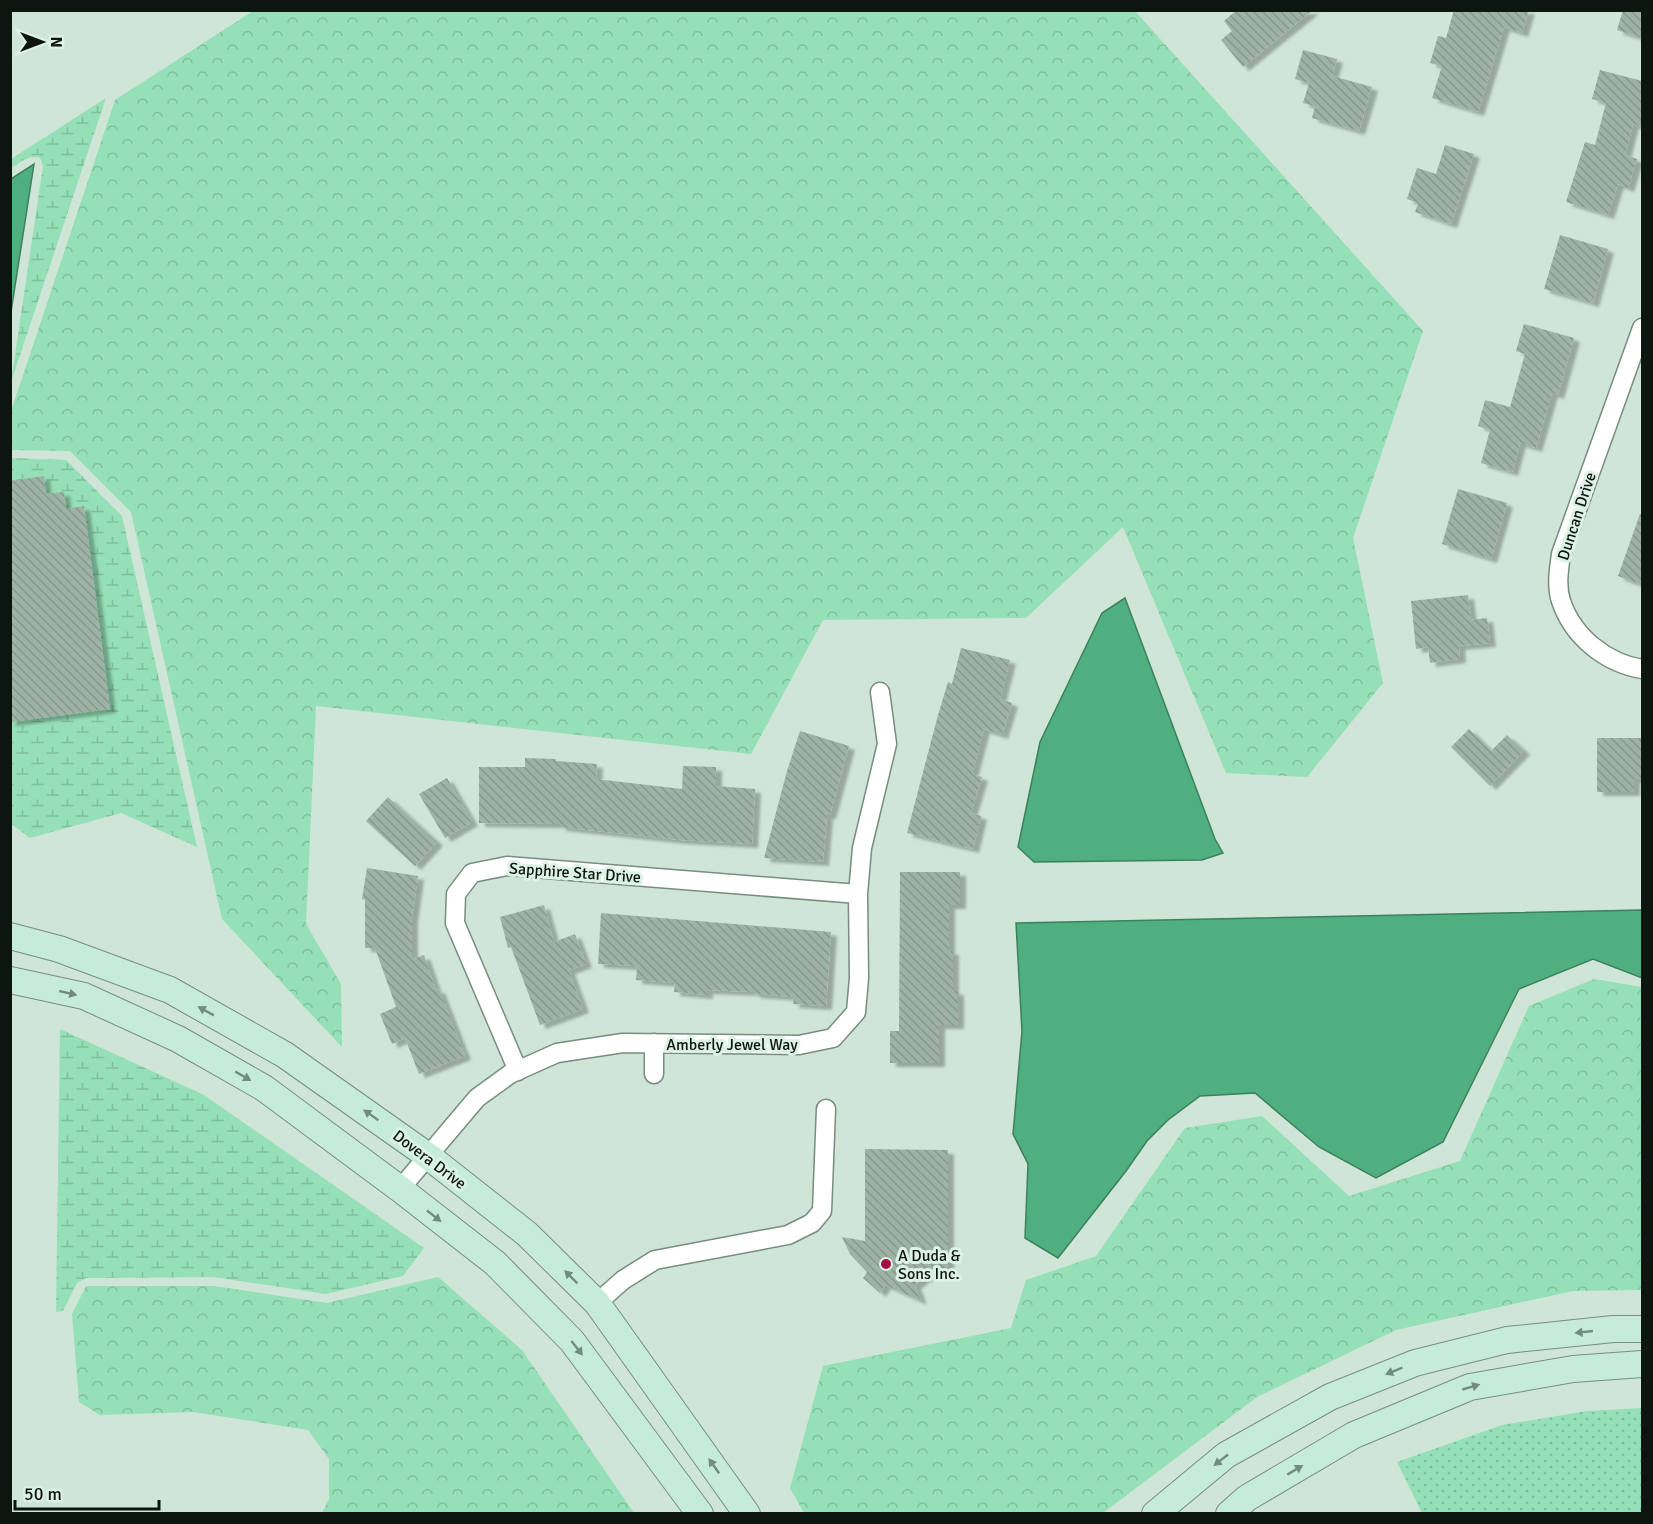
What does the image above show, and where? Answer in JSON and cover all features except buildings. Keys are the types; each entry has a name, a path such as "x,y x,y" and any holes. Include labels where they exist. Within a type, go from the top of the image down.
{"street":[{"name":"Duncan Drive","path":"1642,328 1561,554 1558,578 1560,600 1572,623 1587,641 1610,659 1625,666 1642,669"},
{"name":"Amberly Jewel Way","path":"400,1189 477,1098 518,1071 557,1053 623,1043 800,1046 833,1038 856,1012 859,978 858,894 862,848 887,744 880,692"},
{"name":"Sapphire Star Drive","path":"518,1071 455,923 456,894 472,873 507,866 858,894"},
{"name":"Dovera Drive","path":"10,936 59,949 170,990 285,1055 428,1156 527,1234 597,1303 747,1514"},
{"path":"10,980 84,996 178,1039 264,1088 400,1189 495,1263 572,1341 699,1514"},
{"path":"654,1044 654,1074"},
{"path":"597,1303 623,1280 655,1260 788,1235 812,1223 822,1211 826,1109"},
{"path":"1155,1514 1226,1455 1330,1397 1415,1363 1507,1340 1613,1329 1642,1329"},
{"path":"1229,1514 1247,1498 1354,1435 1470,1387 1573,1369 1642,1364"}],"green space":[{"path":"253,11 1135,11 1423,331 1353,538 1383,683 1307,777 1226,773 1123,527 1026,618 823,620 751,754 316,706 306,924 341,984 342,1047 222,919 131,512 70,451 11,450 11,411 115,100"},
{"path":"106,98 11,382 43,166 40,158 32,157 11,168 11,159"},
{"path":"11,458 66,460 122,516 197,847 121,813 30,838 11,824"},
{"path":"1594,979 1642,987 1642,1290 1573,1291 1396,1330 1257,1397 1103,1513 804,1513 790,1488 823,1366 1011,1328 1026,1280 1096,1256 1185,1128 1262,1116 1349,1196 1460,1161 1529,1006"},
{"path":"60,1029 204,1095 424,1248 403,1276 326,1294 214,1277 86,1278 77,1283 63,1311 56,1312"},
{"path":"438,1277 522,1350 634,1513 322,1513 329,1499 329,1459 308,1430 193,1412 100,1415 79,1402 72,1314 86,1286 214,1286 327,1303"},
{"path":"1642,1408 1642,1513 1422,1513 1397,1462 1502,1425 1587,1411"}],"shaded area":[{"path":"34,164 11,312 11,179"},
{"path":"1125,598 1215,839 1223,853 1202,860 1034,862 1018,847 1040,742 1102,613"},
{"path":"1642,910 1642,978 1593,959 1519,989 1443,1142 1376,1178 1319,1147 1255,1093 1200,1096 1168,1120 1147,1141 1058,1258 1025,1238 1028,1164 1013,1134 1022,1031 1016,923"}],"place":[{"name":"A Duda & Sons Inc.","path":"886,1264"}]}
